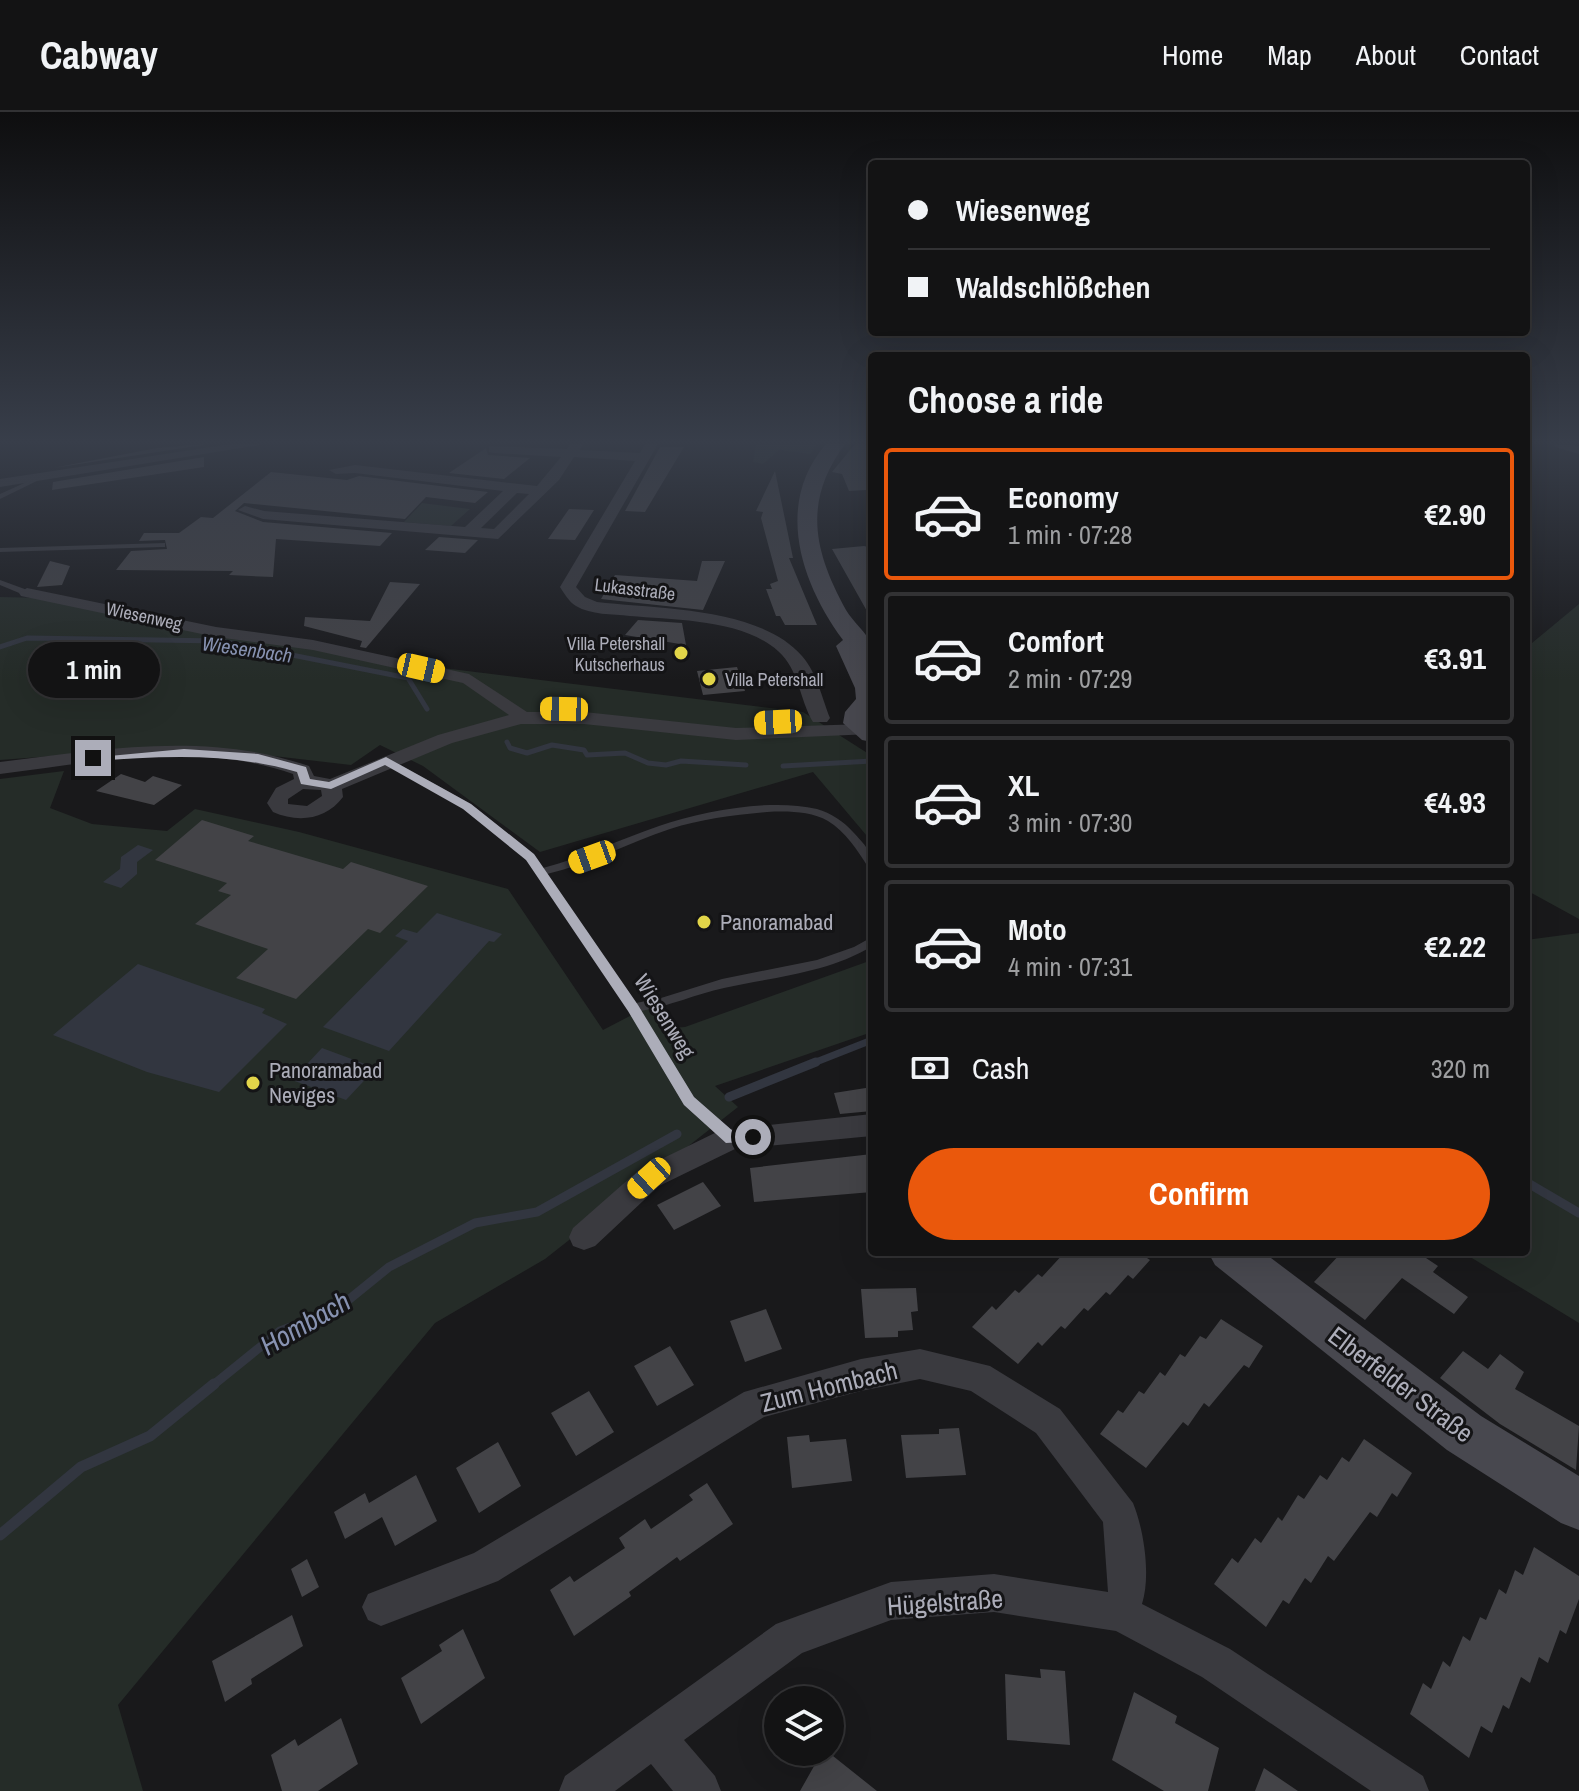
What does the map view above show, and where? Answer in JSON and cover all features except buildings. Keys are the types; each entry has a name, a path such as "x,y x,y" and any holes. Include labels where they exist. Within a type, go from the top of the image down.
{"main road":[{"path":"810,522 843,637 868,689"},
{"path":"838,616 868,658"},
{"name":"Elberfelder Straße","path":"1235,1256 1464,1433 1579,1505"}],"street":[{"path":"352,522 498,534 509,522"},
{"path":"468,532 478,522"},
{"name":"Lukasstraße","path":"606,522 568,587 579,601 594,607 715,620 767,638 796,658 820,718"},
{"name":"Wiesenweg","path":"27,593 216,632 313,645 469,679 518,715"},
{"path":"331,786 333,797 320,809 297,814 280,808 278,797 305,781 331,786 386,760 518,715 587,710 735,724 868,715"},
{"path":"518,715 584,718 736,734 868,715"},
{"path":"0,768 184,752 258,757 290,764 302,770 305,781"},
{"path":"584,1237 649,1178 731,1138 868,1125"},
{"name":"Zum Hombach","path":"381,1607 485,1568 756,1403 861,1375 920,1364 978,1377 1048,1421 1120,1516 1128,1589 1120,1613"},
{"name":"Hügelstraße","path":"580,1791 790,1638 891,1601 994,1593 1120,1613 1216,1663 1408,1791"},
{"path":"653,1735 700,1791"}],"lane":[{"path":"0,550 162,545"},
{"name":"Wiesenweg","path":"0,582 27,593"},
{"name":"Wiesenweg","path":"386,760 467,806 530,857 633,1008 689,1101 731,1138"},
{"path":"541,872 604,853 664,828 725,815 790,808 831,818 868,858"},
{"path":"633,1008 658,1006 706,988 798,967 868,944"}],"shaded area":[{"path":"408,522 455,522 451,526"},
{"path":"0,597 43,598 402,663 803,712 868,753 868,837 813,772 540,852 423,766 380,745 351,765 187,746 0,760"},
{"path":"1579,604 1579,919 1530,892 1530,645"},
{"path":"64,771 50,808 92,824 167,831 195,809 299,832 508,889 603,1030 651,1005 673,1028 685,1027 868,961 868,1033 715,1086 738,1107 545,1259 435,1323 118,1705 143,1791 0,1791 0,779"},
{"path":"138,845 153,850 137,862 137,874 121,888 103,882 120,869 121,857"},
{"path":"437,913 502,934 494,942 489,941 389,1051 323,1027 408,941 395,936 403,929 417,933"},
{"path":"1579,933 1579,1323 1469,1256 1530,1256 1530,939"},
{"path":"138,964 265,1009 262,1013 287,1024 219,1092 147,1072 53,1035"},
{"path":"322,1048 376,1068 346,1100 292,1080"}],"waterway":[{"name":"Wiesenbach","path":"0,647 27,638 221,641 408,678 427,709"},
{"name":"Wiesenbach","path":"507,742 510,748 527,753 552,745 584,750 587,755 625,753 648,763 666,765 681,761 746,765"},
{"name":"Wiesenbach","path":"783,766 868,761"},
{"name":"Hombach","path":"812,1063 868,1042"},
{"name":"Hombach","path":"729,1097 812,1063"},
{"name":"Hombach","path":"212,1386 280,1331 336,1310 389,1267 475,1223 537,1212 677,1134"},
{"path":"1530,1184 1579,1213"},
{"name":"Hombach","path":"0,1535 81,1467 150,1436 214,1384"}],"place":[{"name":"Villa Petershall Kutscherhaus","path":"681,653"},
{"name":"Villa Petershall","path":"709,679"},
{"name":"Panoramabad","path":"704,922"},
{"name":"Panoramabad Neviges","path":"253,1083"}],"route":[{"path":"93,758 184,752 258,757 290,764 302,770 305,781 323,782 331,786 386,760 467,806 530,857 633,1008 689,1101 731,1138 753,1137"}]}
